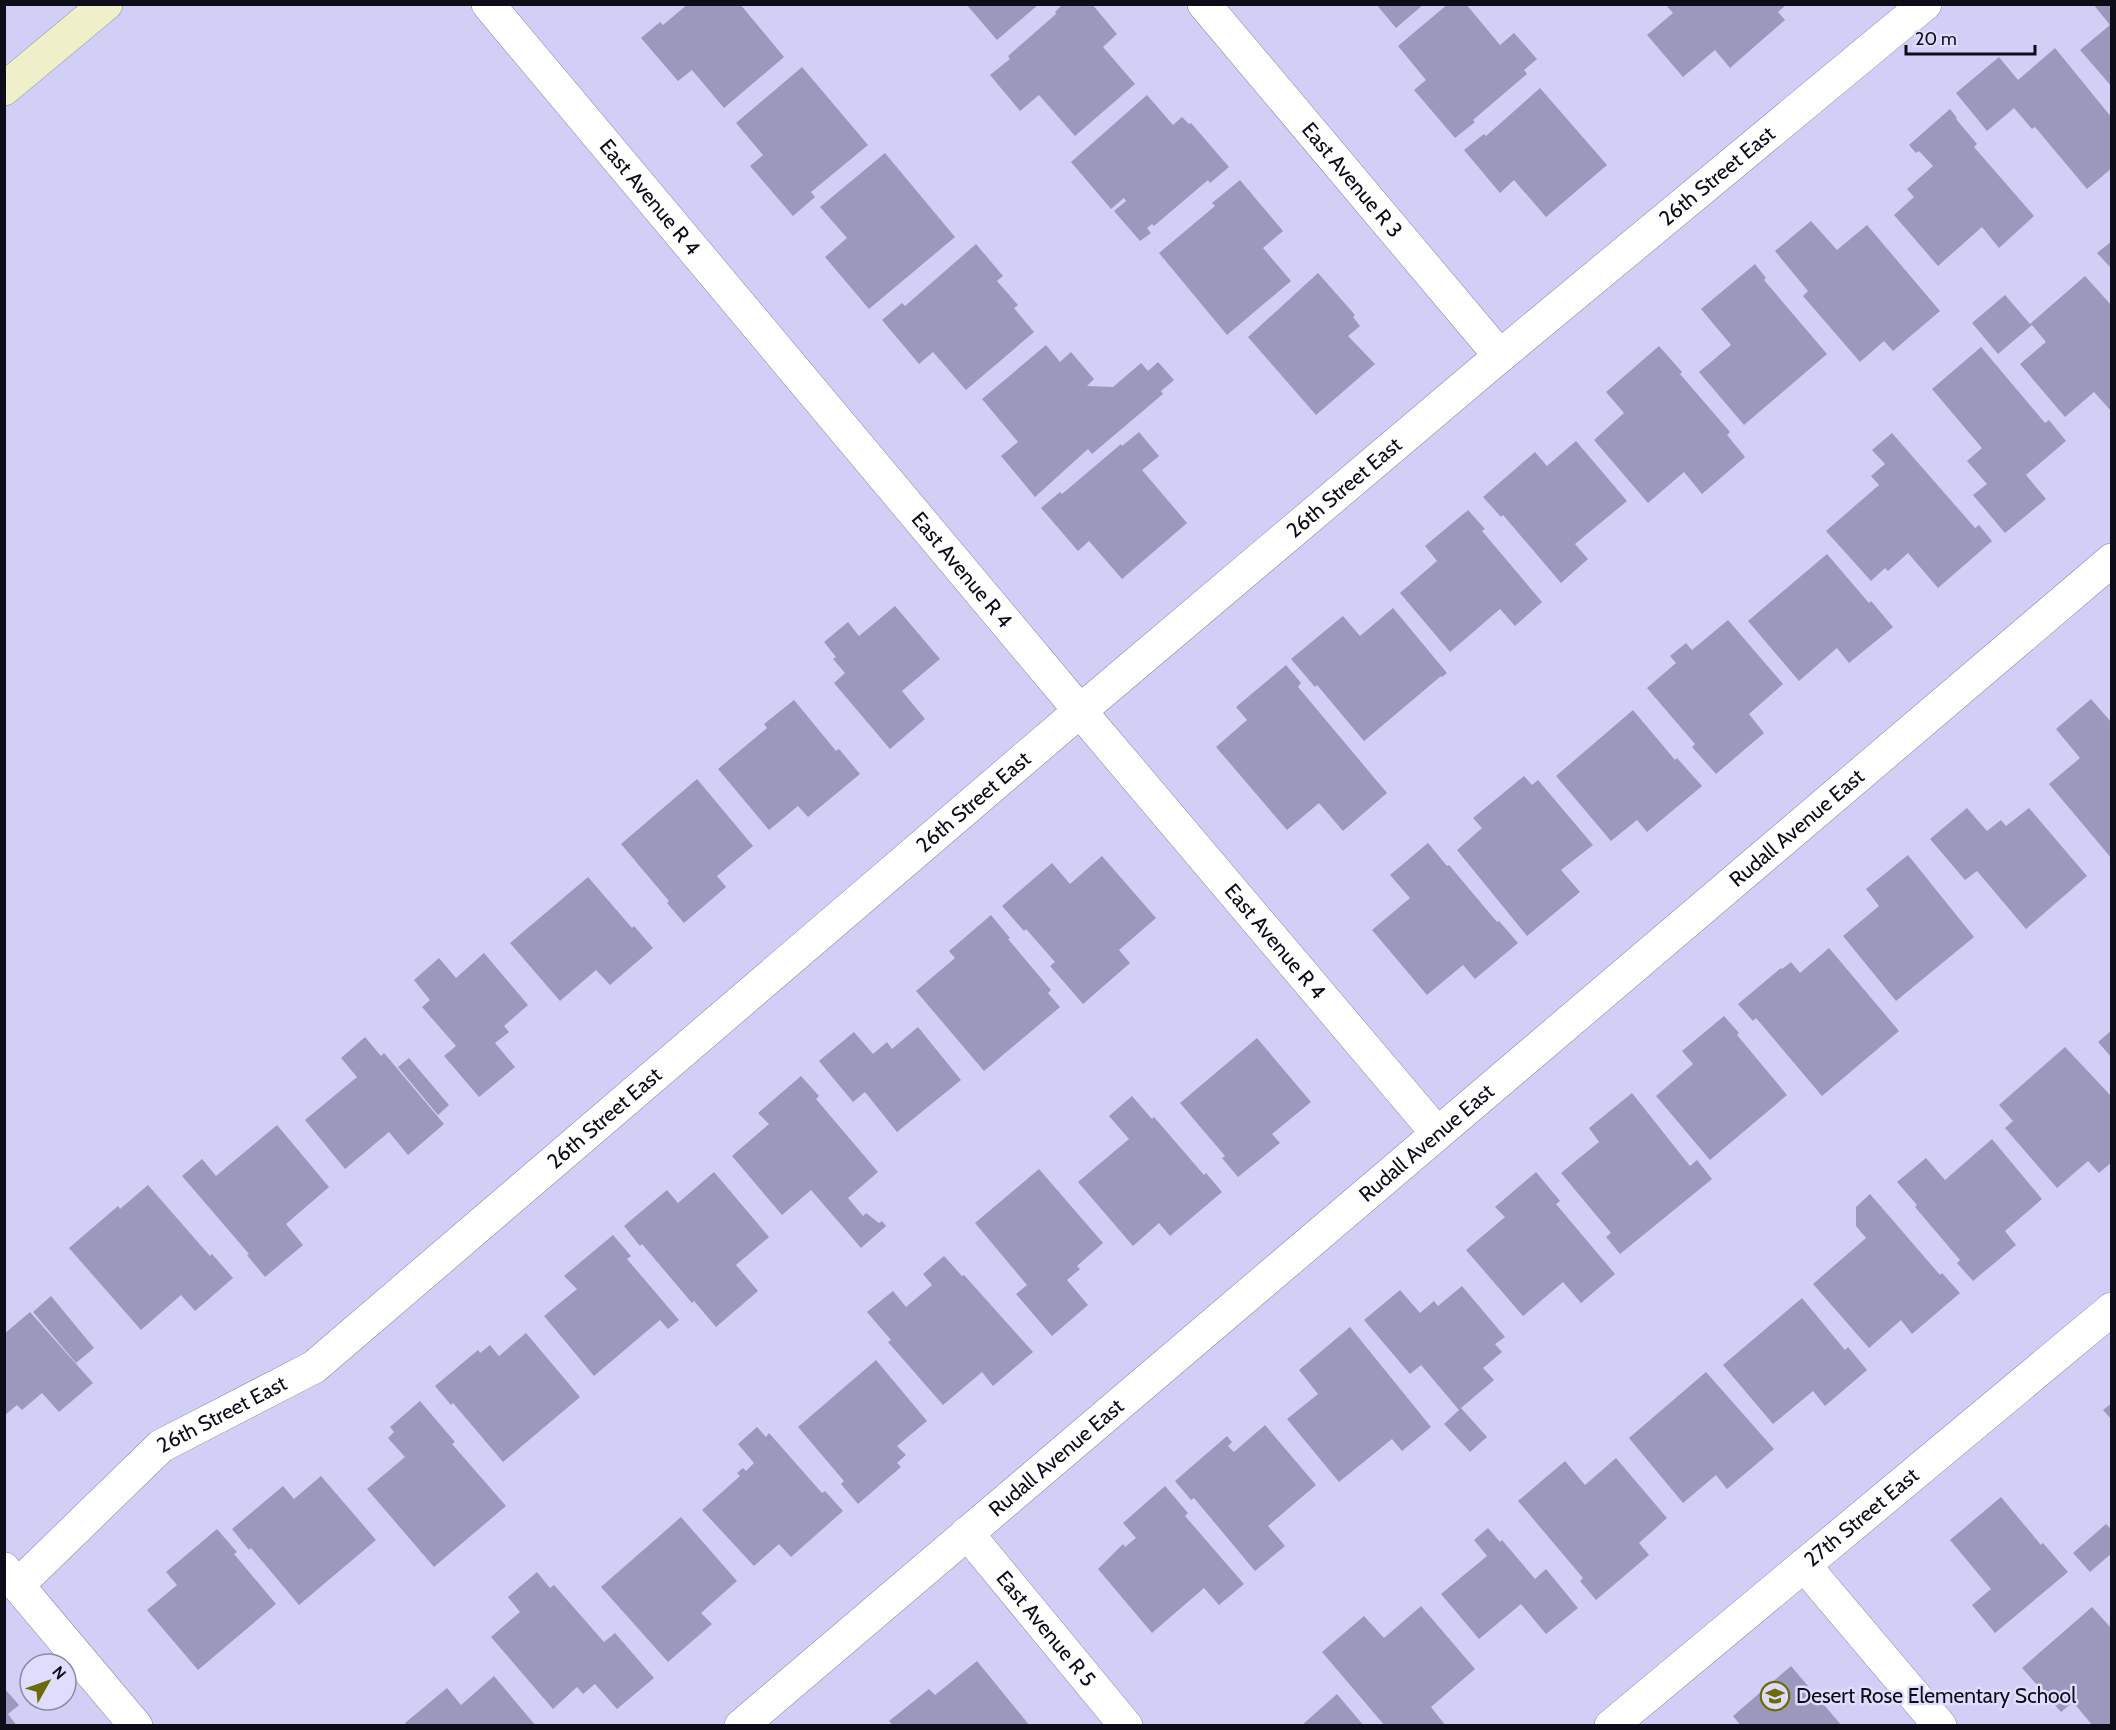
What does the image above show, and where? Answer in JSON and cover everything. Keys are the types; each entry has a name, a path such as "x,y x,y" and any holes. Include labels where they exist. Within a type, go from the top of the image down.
{"main road":[{"path":"4,89 106,4"}],"street":[{"name":"East Avenue R 4","path":"488,4 1437,1133"},
{"name":"East Avenue R 3","path":"1203,4 1500,356"},
{"name":"26th Street East","path":"11,1577 161,1446 314,1367 1080,711 1500,356 1925,4"},
{"name":"Rudall Avenue East","path":"741,1725 2112,560"},
{"name":"27th Street East","path":"1611,1725 2112,1310"},
{"name":"East Avenue R 5","path":"967,1533 1126,1725"},
{"path":"1804,1565 1940,1725"},
{"path":"11,1577 136,1725"}],"building":[{"path":"688,4 740,4 784,57 724,108 692,70 678,81 641,38 660,22 663,25"},
{"path":"966,4 1039,4 997,40"},
{"path":"1063,4 1092,4 1117,34 1103,47 1135,84 1075,136 1039,95 1020,111 990,75 1010,59 1008,56 1056,14 1055,12"},
{"path":"1376,4 1424,4 1396,28"},
{"path":"1448,4 1466,4 1500,45 1514,33 1537,59 1524,70 1527,74 1455,138 1414,90 1426,80 1398,46"},
{"path":"1665,4 1787,4 1778,12 1785,20 1730,68 1715,50 1683,77 1647,35 1673,13"},
{"path":"2093,4 2112,4 2112,87 2080,50 2110,25"},
{"path":"2055,48 2112,118 2112,168 2087,189 2035,127 2032,129 2014,108 1987,131 1956,93 1999,57 2018,80"},
{"path":"802,67 868,145 811,192 815,197 793,216 750,166 763,155 736,123"},
{"path":"1540,88 1607,165 1546,217 1514,180 1500,193 1464,150 1484,134 1486,136"},
{"path":"1147,95 1173,125 1182,117 1189,124 1191,123 1229,167 1210,183 1208,180 1154,226 1152,224 1147,228 1151,233 1140,241 1114,211 1126,201 1124,198 1111,209 1071,162"},
{"path":"1950,109 1977,144 1974,147 2034,216 1999,248 1982,227 1938,266 1894,215 1914,197 1907,189 1933,166 1919,151 1916,153 1909,145"},
{"path":"885,153 955,237 869,309 825,257 847,238 820,207"},
{"path":"1240,180 1283,231 1263,248 1291,281 1227,335 1159,253 1215,206 1212,203"},
{"path":"1811,221 1837,250 1867,225 1940,311 1893,351 1884,341 1860,362 1803,296 1808,291 1775,251"},
{"path":"2112,241 2112,269 2097,253"},
{"path":"976,244 1003,276 997,281 1018,305 1014,308 1034,332 966,390 933,352 919,364 882,320 902,303 905,306"},
{"path":"1755,264 1766,278 1764,280 1827,354 1744,425 1699,372 1731,345 1701,309"},
{"path":"1318,273 1355,315 1353,317 1360,326 1348,336 1375,364 1316,415 1248,337"},
{"path":"2085,276 2112,306 2112,412 2094,392 2065,417 2020,364 2046,342 2032,325 1998,354 1972,323 2005,295 2030,324"},
{"path":"1046,345 1060,362 1071,352 1094,379 1087,386 1113,387 1141,363 1148,371 1158,362 1174,380 1161,391 1163,394 1092,454 1088,449 1035,497 1001,456 1018,442 982,399"},
{"path":"1659,346 1730,432 1727,435 1745,457 1702,494 1684,472 1648,503 1594,440 1624,413 1606,392"},
{"path":"1981,347 2045,423 2049,420 2066,441 2026,475 2046,499 2005,533 1973,495 1987,484 1967,461 1982,448 1932,389"},
{"path":"1139,432 1159,456 1142,470 1187,523 1122,579 1089,541 1078,551 1041,508 1060,492 1062,494 1121,444 1122,446"},
{"path":"1892,433 1975,528 1979,525 1992,541 1938,588 1908,553 1888,571 1885,568 1871,581 1826,531 1879,485 1871,476 1885,464 1872,450"},
{"path":"1576,441 1627,501 1575,544 1588,559 1561,583 1503,515 1501,517 1483,497 1535,452 1547,466"},
{"path":"1468,510 1485,529 1482,531 1542,602 1515,626 1500,609 1450,652 1400,593 1437,561 1425,546"},
{"path":"1827,554 1893,627 1849,663 1837,648 1799,681 1748,621"},
{"path":"895,606 940,659 902,691 925,719 890,749 834,683 845,673 833,659 836,657 824,642 848,622 859,636"},
{"path":"1393,608 1447,673 1364,741 1317,685 1315,687 1291,659 1343,616 1360,636"},
{"path":"1728,620 1783,684 1749,714 1764,733 1716,774 1692,747 1695,744 1647,688 1676,663 1670,656 1686,643 1692,650"},
{"path":"1286,665 1301,683 1298,687 1387,793 1343,831 1319,803 1287,830 1216,747 1247,720 1236,707"},
{"path":"2091,699 2112,723 2112,859 2049,784 2080,758 2056,729"},
{"path":"794,700 836,751 839,749 860,774 808,817 798,806 769,830 718,769 767,728 764,724"},
{"path":"1633,710 1675,760 1677,758 1702,786 1647,832 1637,820 1611,841 1556,776"},
{"path":"1524,776 1532,785 1538,780 1593,845 1561,870 1580,892 1527,936 1457,850 1482,828 1473,818"},
{"path":"697,779 753,846 717,876 726,887 684,923 667,903 669,901 621,844"},
{"path":"1967,808 1987,831 2001,820 2006,826 2029,808 2087,876 2026,929 1977,871 1965,880 1930,839"},
{"path":"1428,843 1518,943 1475,979 1463,965 1427,995 1372,930 1410,898 1390,875"},
{"path":"1908,855 1974,937 1896,1001 1843,936 1879,906 1866,889"},
{"path":"1102,856 1156,918 1119,950 1130,963 1083,1004 1050,966 1055,962 1002,906 1052,863 1070,884"},
{"path":"588,877 632,928 634,926 653,948 610,985 596,970 560,1001 510,943"},
{"path":"991,915 1051,990 1048,993 1060,1007 984,1071 916,991 955,958 949,951"},
{"path":"1829,948 1899,1031 1822,1096 1756,1018 1753,1021 1738,1004 1781,968 1791,962 1800,973"},
{"path":"484,953 528,1005 504,1026 509,1032 495,1043 515,1067 479,1097 444,1056 456,1046 422,1007 430,1000 414,980 439,958 456,978"},
{"path":"1724,1016 1787,1095 1710,1160 1656,1096 1693,1064 1682,1051"},
{"path":"918,1027 961,1080 897,1132 865,1092 853,1102 819,1061 854,1032 873,1054 887,1042 892,1049"},
{"path":"2112,1030 2112,1058 2098,1042"},
{"path":"365,1037 381,1056 384,1053 444,1124 408,1155 389,1132 345,1169 305,1120 357,1077 341,1058"},
{"path":"1257,1038 1311,1102 1272,1134 1280,1143 1238,1177 1222,1158 1225,1156 1180,1103"},
{"path":"2065,1047 2112,1097 2112,1162 2099,1173 2088,1161 2057,1188 2005,1128 2013,1121 1999,1105"},
{"path":"409,1058 449,1105 438,1115 398,1067"},
{"path":"801,1076 819,1096 816,1099 878,1172 848,1198 863,1216 866,1213 879,1223 882,1221 886,1226 861,1248 811,1190 782,1215 732,1156 769,1124 758,1113"},
{"path":"1632,1093 1690,1166 1697,1160 1712,1179 1620,1254 1606,1237 1611,1233 1561,1173 1599,1142 1589,1128"},
{"path":"1132,1096 1222,1192 1170,1236 1159,1223 1133,1246 1078,1182 1129,1139 1109,1116"},
{"path":"277,1125 329,1187 286,1224 303,1245 265,1277 247,1255 249,1254 182,1176 202,1159 216,1176"},
{"path":"1992,1139 2042,1199 2005,1231 2016,1245 1973,1281 1957,1263 1960,1260 1897,1182 1926,1158 1945,1180"},
{"path":"1039,1169 1103,1243 1077,1266 1080,1269 1067,1280 1088,1305 1052,1336 1016,1294 1027,1285 975,1223"},
{"path":"714,1172 769,1237 736,1265 758,1291 716,1327 624,1226 667,1190 678,1203"},
{"path":"1536,1172 1560,1201 1556,1204 1615,1274 1581,1303 1563,1282 1523,1316 1466,1250 1505,1217 1495,1207"},
{"path":"148,1185 210,1256 212,1254 233,1278 195,1311 181,1295 141,1330 69,1248 118,1206 120,1209"},
{"path":"1870,1194 1940,1275 1942,1273 1960,1293 1912,1334 1901,1320 1869,1348 1813,1284 1866,1238 1856,1226 1856,1207"},
{"path":"613,1235 631,1256 627,1259 679,1320 668,1329 660,1320 594,1376 544,1316 577,1289 564,1276"},
{"path":"944,1256 1033,1352 993,1386 982,1372 943,1405 888,1342 891,1340 867,1312 893,1291 906,1307 932,1285 923,1274"},
{"path":"1462,1286 1505,1337 1495,1344 1502,1352 1483,1368 1494,1380 1461,1408 1487,1437 1470,1452 1444,1424 1459,1410 1421,1365 1410,1374 1364,1320 1400,1290 1420,1313 1434,1301 1438,1306"},
{"path":"51,1296 94,1348 76,1363 33,1312"},
{"path":"1802,1298 1845,1350 1848,1347 1867,1370 1825,1406 1813,1391 1773,1424 1723,1365"},
{"path":"30,1312 93,1383 59,1412 42,1393 22,1410 17,1405 4,1416 4,1334"},
{"path":"1350,1327 1431,1427 1402,1451 1392,1439 1339,1482 1287,1419 1318,1394 1299,1370"},
{"path":"526,1333 580,1397 503,1462 453,1403 451,1405 435,1386 478,1350 480,1353 490,1345 499,1356"},
{"path":"876,1360 927,1421 897,1446 906,1455 897,1463 901,1467 858,1504 841,1484 844,1481 798,1427"},
{"path":"1706,1372 1774,1449 1727,1489 1716,1475 1683,1503 1629,1438"},
{"path":"420,1401 455,1442 452,1444 506,1506 434,1567 367,1489 405,1457 388,1438 394,1432 390,1427"},
{"path":"2112,1403 2112,1420 2103,1410"},
{"path":"1265,1425 1316,1485 1268,1526 1285,1546 1255,1571 1194,1498 1191,1500 1175,1481 1227,1436 1232,1442 1228,1446 1234,1452"},
{"path":"757,1427 766,1437 769,1433 822,1493 825,1491 843,1511 791,1557 779,1544 754,1566 702,1510 740,1476 737,1473 743,1468 746,1471 754,1463 738,1444"},
{"path":"1616,1458 1667,1518 1639,1543 1649,1555 1596,1600 1580,1581 1583,1578 1518,1501 1565,1461 1585,1485"},
{"path":"321,1476 376,1540 299,1605 232,1529 283,1486 294,1499"},
{"path":"1165,1486 1188,1513 1185,1516 1244,1584 1219,1605 1204,1588 1152,1633 1098,1569 1123,1544 1125,1547 1136,1538 1123,1523"},
{"path":"2001,1497 2041,1545 2043,1543 2068,1572 1995,1633 1972,1605 1991,1589 1950,1540"},
{"path":"681,1517 737,1581 701,1613 712,1624 668,1662 601,1587"},
{"path":"2106,1524 2112,1530 2112,1553 2090,1572 2073,1553"},
{"path":"1488,1528 1500,1542 1502,1540 1535,1579 1546,1569 1578,1608 1546,1634 1521,1604 1479,1639 1441,1594 1487,1556 1474,1540"},
{"path":"217,1529 237,1552 234,1554 276,1604 198,1670 147,1610 177,1585 166,1572"},
{"path":"537,1572 550,1588 554,1585 604,1642 615,1633 654,1678 617,1709 595,1684 583,1694 577,1687 553,1709 491,1637 520,1612 508,1597"},
{"path":"1421,1606 1475,1669 1431,1707 1446,1726 1385,1726 1322,1652 1364,1616 1384,1638"},
{"path":"2092,1607 2112,1629 2112,1724 2110,1726 2093,1726 2073,1702 2061,1712 2022,1668"},
{"path":"977,1661 1030,1726 893,1726 889,1721 929,1689 935,1695"},
{"path":"1791,1666 1842,1726 1741,1726 1733,1716"},
{"path":"494,1676 536,1726 407,1726 405,1723 447,1688 461,1705"},
{"path":"4,1688 18,1706 8,1714 17,1726 4,1726"},
{"path":"1337,1694 1364,1726 1301,1726"}],"place":[{"name":"Desert Rose Elementary School","path":"1775,1696"}]}
